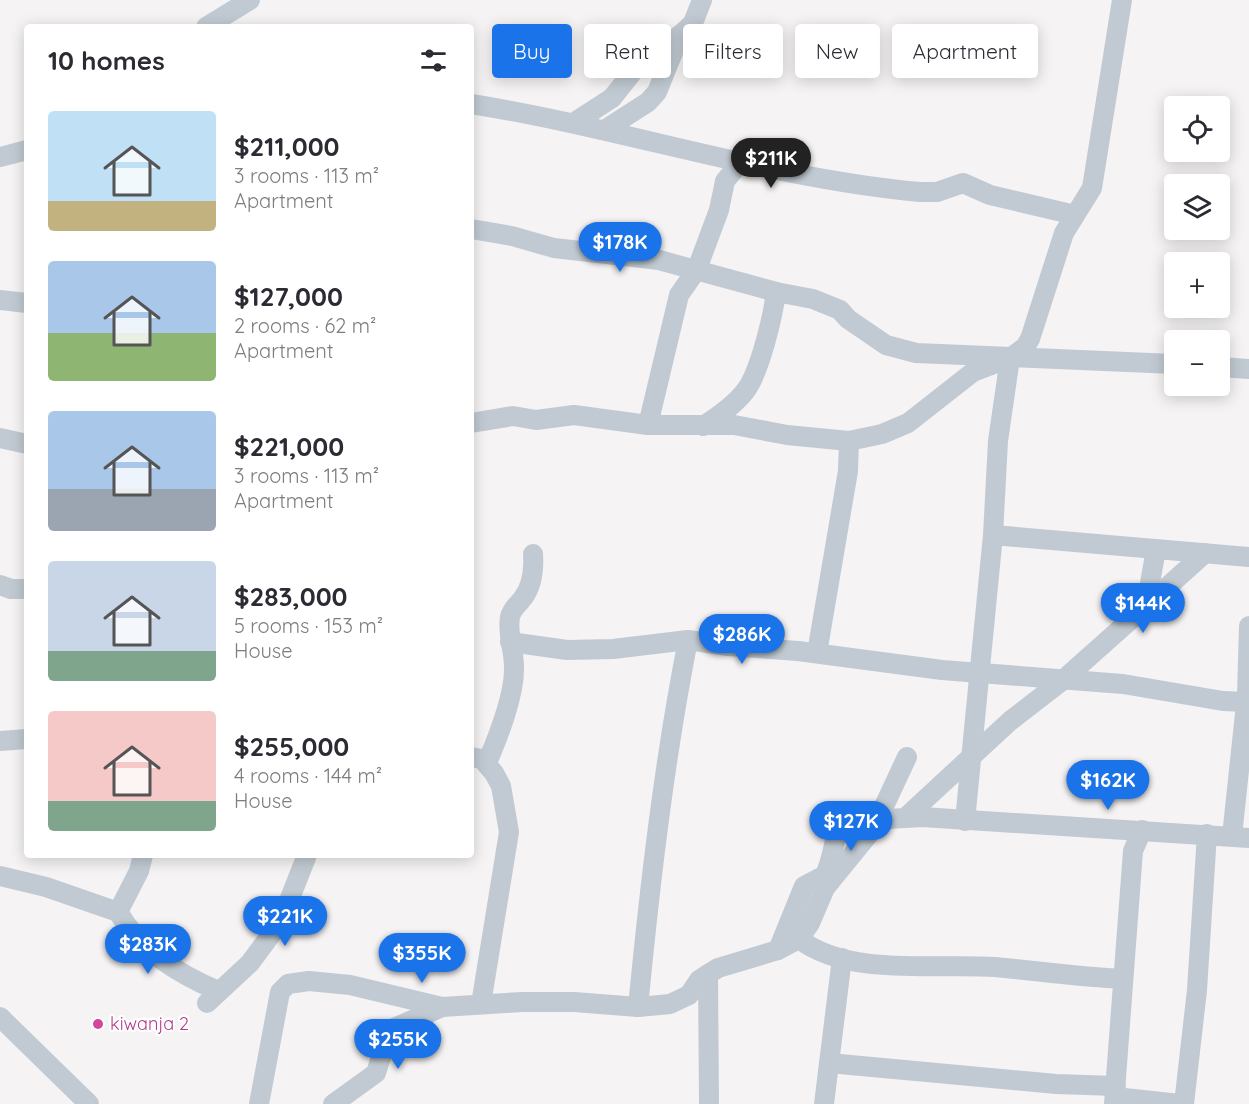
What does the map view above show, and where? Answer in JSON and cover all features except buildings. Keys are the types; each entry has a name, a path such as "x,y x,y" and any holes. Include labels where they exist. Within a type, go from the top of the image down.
{"street":[{"path":"211,24 250,0"},
{"path":"575,122 612,98 639,64 693,23 702,0"},
{"path":"474,422 513,416 536,420 574,415 648,425 734,425 787,435 849,441 882,434 908,423 973,372 1010,358 1025,347 1030,339 1057,252 1075,215 1092,188 1122,0"},
{"path":"606,129 648,102 657,93 680,35"},
{"path":"474,105 575,122 738,164 921,192 938,192 963,183 990,195 1075,215"},
{"path":"0,157 24,151"},
{"path":"648,425 679,295 697,268 719,210 725,181 738,164"},
{"path":"474,230 512,236 554,248 659,260 697,268 776,292 828,304 886,345 906,350 1010,358 1164,364"},
{"path":"704,426 724,412 751,382 773,312 776,292"},
{"path":"0,300 24,303"},
{"path":"965,821 993,535 998,441 1010,358"},
{"path":"1230,368 1249,369"},
{"path":"0,438 24,443"},
{"path":"817,653 848,471 849,441"},
{"path":"993,535 1249,557"},
{"path":"1146,606 1156,549"},
{"path":"906,817 970,757 1063,680 1205,553"},
{"path":"480,1004 509,832 501,786 479,760 500,734 513,687 514,660 510,642 510,618 528,588 534,566 533,554"},
{"path":"0,585 11,589 24,589"},
{"path":"259,1104 280,992 288,984 309,981 350,985 442,1007 574,1002 638,1007 682,999 694,991 699,981 718,968 739,964 756,955 778,950 799,939 805,933 825,888 874,828 888,819 906,817 1240,837 1248,698 1249,626"},
{"path":"638,1007 655,833 669,735 688,640"},
{"path":"510,642 567,650 613,649 688,640 817,653 942,670 1122,684 1223,701 1248,698"},
{"path":"0,741 24,739"},
{"path":"778,950 804,886 825,874 834,836 851,821 878,819 907,757"},
{"path":"1115,1096 1133,851 1142,830"},
{"path":"1184,1104 1197,990 1207,834"},
{"path":"118,912 139,871 142,858"},
{"path":"0,876 46,887 118,912 153,956 213,997 245,969 281,921 306,858"},
{"path":"799,939 808,946 860,963 994,967 1123,979"},
{"path":"824,1104 842,958"},
{"path":"708,974 709,1104"},
{"path":"333,1104 376,1073 388,1035 394,1028 442,1007"},
{"path":"0,1017 89,1104"},
{"path":"829,1063 1056,1084 1115,1096 1180,1104"}],"place":[{"name":"kiwanja 2","path":"98,1024"}]}
